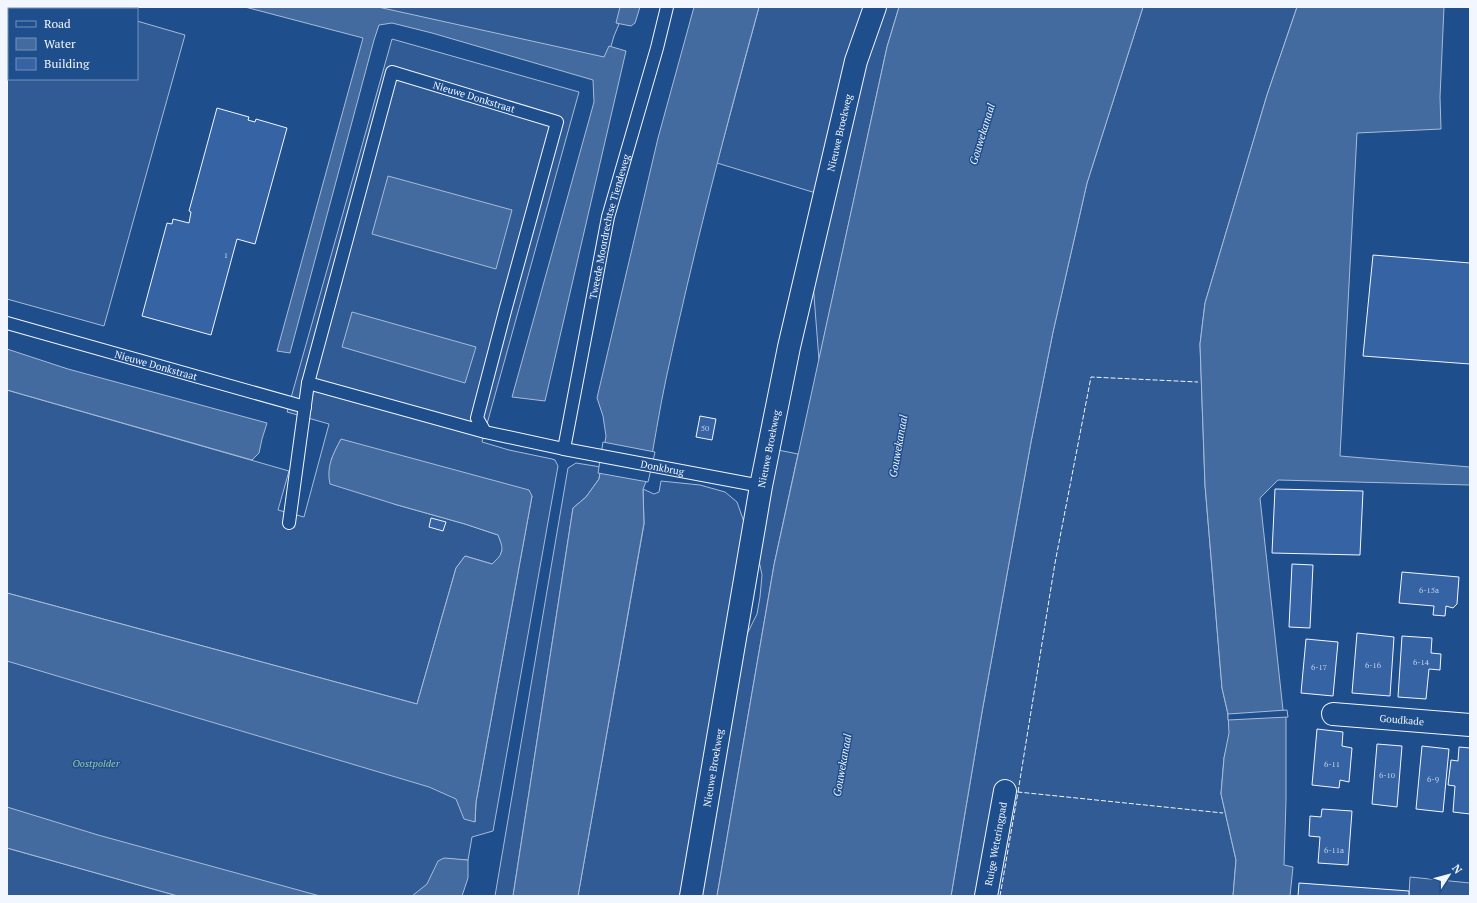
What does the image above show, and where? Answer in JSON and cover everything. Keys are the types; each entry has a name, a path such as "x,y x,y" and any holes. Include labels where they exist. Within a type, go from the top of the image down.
{"street":[{"name":"Nieuwe Broekweg","path":"691,896 761,486 789,347 856,61 875,7"},
{"name":"Goudkade","path":"1333,714 1470,725"},
{"name":"Ruige Weteringpad","path":"986,896 1005,791"}],"lane":[{"name":"Tweede Moordrechtse Tiendeweg","path":"564,449 608,217 657,48 667,7"},
{"name":"Nieuwe Donkstraat","path":"289,523 308,383 392,72 557,122 505,311 478,418 485,432"},
{"name":"Nieuwe Donkstraat","path":"7,323 304,407"},
{"path":"308,383 485,432 564,449"},
{"name":"Donkbrug","path":"564,449 761,486"}],"shaded area":[{"path":"7,7 90,8 8,8 8,80 138,80 138,21 185,35 104,326 7,299"},
{"path":"368,7 622,7 617,23 619,24 603,73"},
{"path":"759,7 899,7 887,47 819,360 812,270 829,197 717,163"},
{"path":"1143,7 1297,7 1267,95 1205,303 1200,344 1205,485 1222,688 1228,714 1230,733 1224,758 1221,794 1236,860 1233,896 951,896 982,712 1031,442 1053,332 1087,183"},
{"path":"392,39 579,92 482,442 509,450 552,459 555,460 558,466 493,831 472,837 468,860 450,859 427,896 247,896 7,827 7,647 470,783 475,822 476,802 532,496 341,440 337,447 331,460 394,504 498,535 503,547 500,556 492,564 465,556 456,568 417,704 7,593 7,390 289,471 278,510 304,517 329,424 287,412"},
{"path":"778,450 798,454 774,565 717,896 699,896 744,640 757,614 762,575 758,556"},
{"path":"576,463 601,467 599,479 586,497 573,508 513,896 495,896 568,468"},
{"path":"661,481 700,485 725,492 737,502 744,522 683,896 578,896 644,524 643,489 654,494 659,492"},
{"path":"7,848 178,896 7,896"},
{"path":"1410,877 1470,883 1470,896 1409,896"}],"water":[{"path":"245,7 378,7 604,57 609,46 626,51 545,401 512,397 594,102 593,80 432,33 392,23 379,25 290,353 277,351 363,38"},
{"path":"620,7 640,7 635,23 631,26 616,23"},
{"path":"694,7 759,7 698,239 666,379 648,477 643,489 644,523 578,896 513,896 573,508 586,497 599,479 606,436 603,416 597,398 658,138"},
{"name":"Gouwekanaal","path":"899,7 1143,7 1087,183 1053,332 1031,442 982,712 951,896 717,896 774,565 887,47"},
{"path":"1297,7 1444,7 1440,97 1441,129 1357,133 1340,456 1470,467 1470,485 1278,480 1260,498 1283,710 1286,711 1284,865 1293,867 1290,896 1233,896 1236,860 1221,794 1224,758 1229,733 1228,714 1222,688 1205,485 1200,344 1205,303 1267,95"},
{"path":"388,176 512,210 496,269 372,234"},
{"path":"352,312 476,347 465,383 342,347"},
{"path":"7,349 68,369 267,423 259,453 252,460 7,390"},
{"path":"341,439 529,490 532,496 476,802 475,822 464,819 456,799 429,787 7,661 7,593 417,704 456,568 465,556 492,564 501,554 501,544 498,535 330,484 330,466 333,455"},
{"path":"7,807 98,835 320,896 178,896 7,848"},
{"path":"444,858 468,860 468,878 462,896 412,896 427,884 438,861"}],"pier":[{"path":"603,442 655,452 648,482 598,473"},
{"path":"1287,710 1288,717 1228,720 1228,714"}],"building":[{"path":"217,108 249,117 248,120 255,122 256,119 287,128 255,244 237,239 211,335 142,316 167,223 172,224 173,219 189,223 191,212 189,211"},
{"path":"1373,255 1470,263 1470,364 1363,356"},
{"path":"700,416 716,419 712,440 696,437"},
{"path":"1275,489 1363,491 1360,555 1272,553"},
{"path":"431,518 446,522 443,531 429,527"},
{"path":"1292,564 1313,565 1310,628 1289,627"},
{"path":"1402,572 1459,577 1457,604 1453,608 1446,606 1445,616 1433,615 1434,606 1399,603"},
{"path":"1357,633 1394,637 1390,696 1352,693"},
{"path":"1402,636 1432,638 1431,653 1441,654 1440,670 1429,669 1426,699 1398,697"},
{"path":"1306,639 1338,642 1333,696 1301,693"},
{"path":"1317,729 1343,732 1342,746 1352,748 1349,782 1340,780 1339,788 1312,785"},
{"path":"1377,744 1402,746 1397,807 1372,804"},
{"path":"1422,746 1449,749 1443,812 1416,809"},
{"path":"1459,747 1470,748 1470,814 1453,812 1455,786 1448,785 1451,760 1458,761"},
{"path":"1322,809 1352,811 1348,865 1318,863 1320,837 1309,836 1310,816 1321,817"},
{"path":"1299,883 1409,891 1409,896 1298,896"}],"fence":[{"path":"1018,792 1055,563 1091,377 1198,382"},
{"path":"1000,896 1018,792 1223,813"}],"park label":[{"name":"Oostpolder","path":"96,763"}]}
